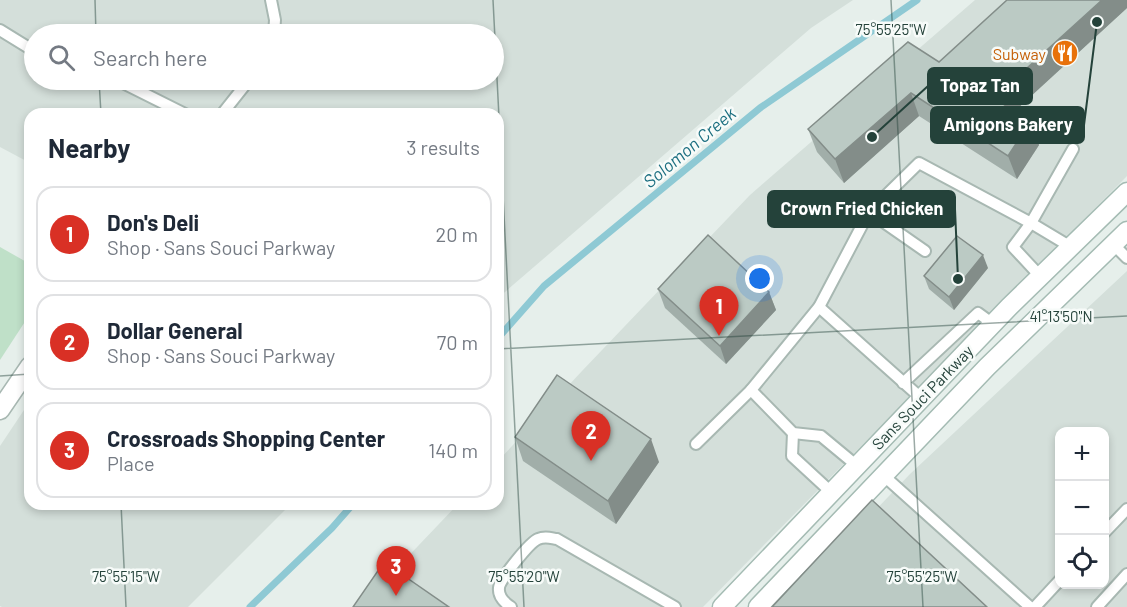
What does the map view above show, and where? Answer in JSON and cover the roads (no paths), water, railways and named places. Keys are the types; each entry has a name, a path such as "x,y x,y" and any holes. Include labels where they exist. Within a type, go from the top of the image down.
{"main road":[{"name":"Sans Souci Parkway","path":"722,607 944,374 1127,192"},
{"name":"Sans Souci Parkway","path":"758,607 987,367 1127,231"},
{"path":"0,410 24,375"}],"lane":[{"path":"271,0 275,24"},
{"path":"0,30 24,45"},
{"path":"137,90 173,108"},
{"path":"227,108 241,90"},
{"path":"1040,276 1013,247 1031,223 1073,149"},
{"path":"696,444 752,390 819,307 869,212 919,163 1071,247"},
{"path":"869,212 925,250"},
{"path":"1113,244 1127,258"},
{"path":"819,307 921,398"},
{"path":"903,383 978,313 993,324"},
{"path":"929,358 944,374"},
{"path":"752,390 793,433 821,436 856,465"},
{"path":"793,433 792,456 831,492"},
{"path":"883,475 1030,607"},
{"path":"1109,528 1127,509"},
{"path":"511,607 500,597 498,587 502,579 535,540 546,537 557,539 675,607"},
{"path":"1097,607 1127,574"},
{"path":"1035,607 1055,584"}],"waterway":[{"name":"Solomon Creek","path":"504,331 544,286 760,108 917,0"},
{"name":"Solomon Creek","path":"250,607 348,510"}],"place":[{"name":"Amigons Bakery","path":"1097,22"},
{"name":"Subway","path":"1065,53"},
{"name":"Topaz Tan","path":"872,137"},
{"name":"Crown Fried Chicken","path":"958,279"},
{"name":"Don's Deli","path":"719,336"},
{"name":"Dollar General","path":"591,461"},
{"name":"Crossroads Shopping Center","path":"396,596"}]}
